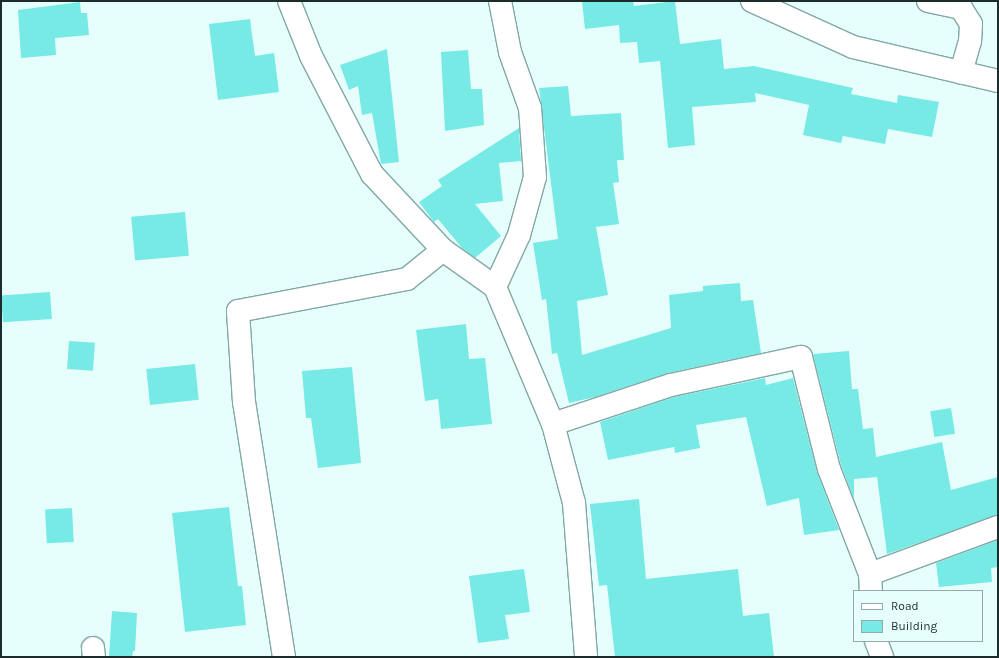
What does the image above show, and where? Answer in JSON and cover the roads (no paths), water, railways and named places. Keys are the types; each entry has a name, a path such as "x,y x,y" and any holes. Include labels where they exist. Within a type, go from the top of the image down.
{"street":[{"path":"289,1 311,56 372,174 443,250 495,287 553,424 574,503 586,657"},
{"path":"495,287 519,235 535,177 530,108 510,52 500,1"},
{"path":"752,1 853,47 998,81"},
{"path":"928,1 961,8 971,24 970,41 961,73"},
{"path":"284,657 244,402 238,311 407,279 443,250"},
{"path":"553,424 671,385 801,357 829,468 870,583 998,527"},
{"path":"876,642 882,657"}]}
